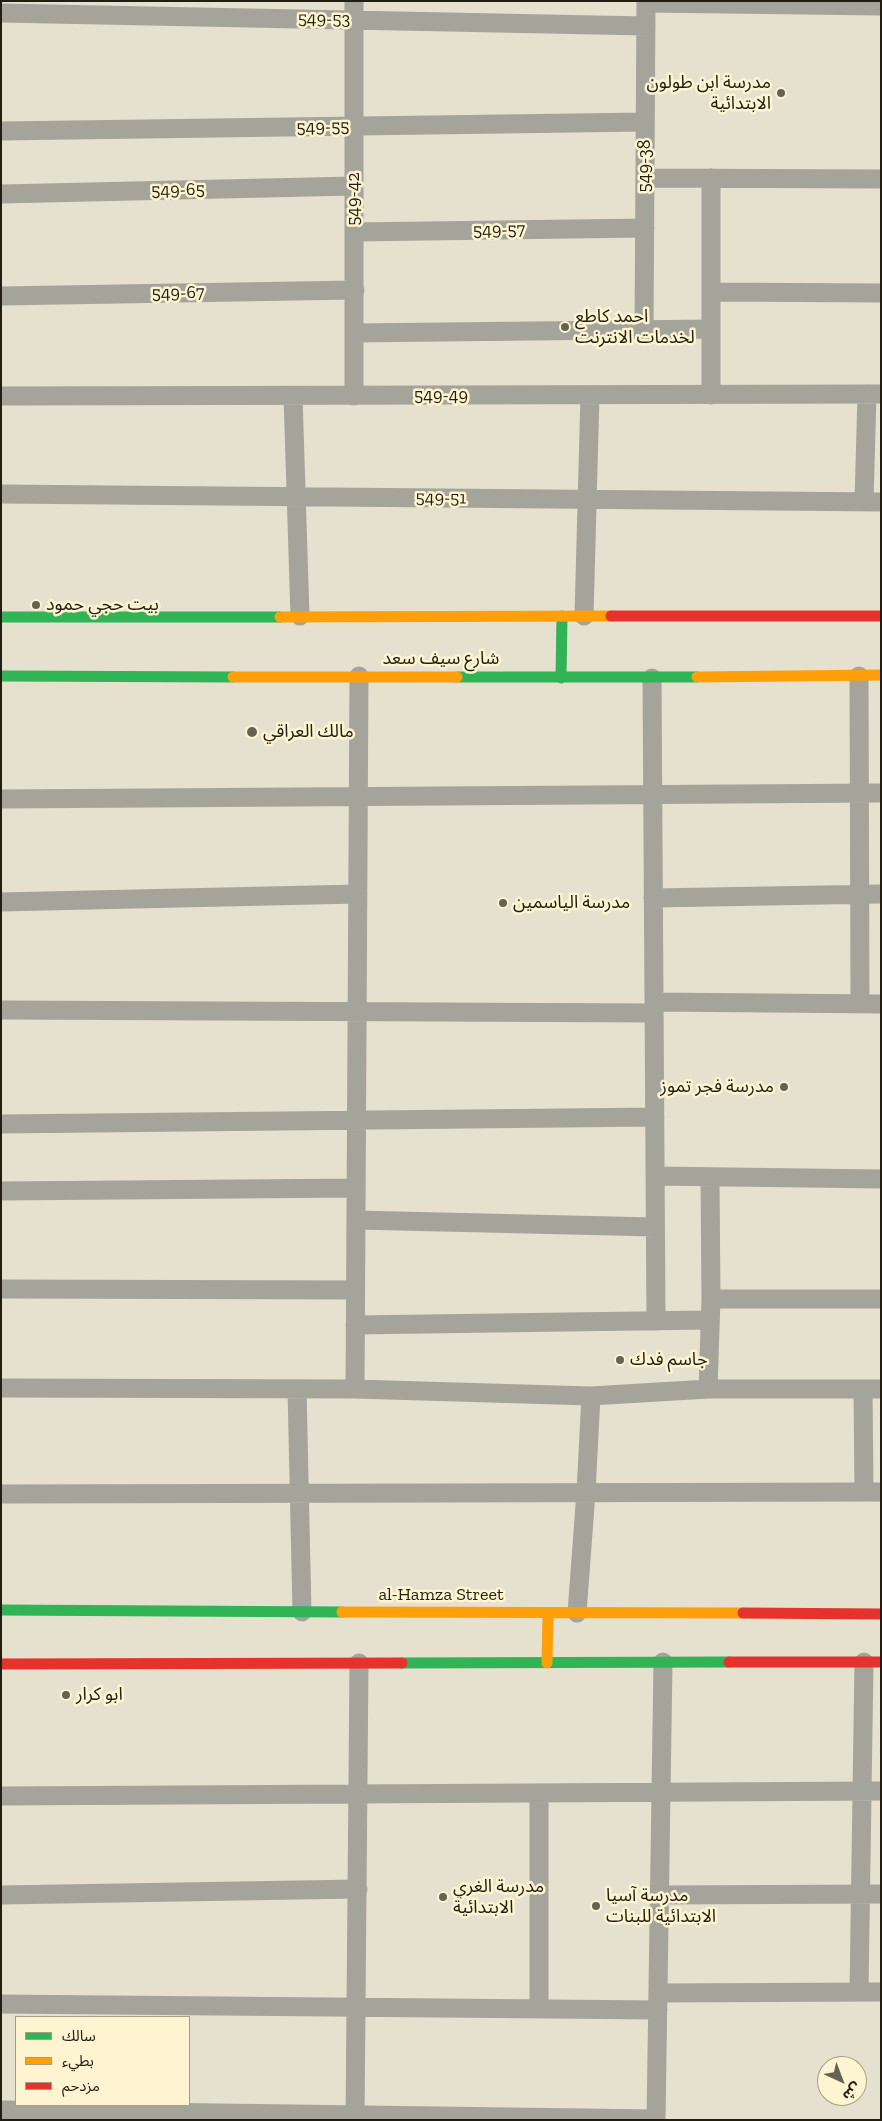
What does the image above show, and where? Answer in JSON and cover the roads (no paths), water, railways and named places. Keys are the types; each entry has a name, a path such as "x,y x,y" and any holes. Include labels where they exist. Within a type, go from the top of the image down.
{"street":[{"name":"549-42","path":"354,1 354,396"},
{"path":"646,2 861,3 881,6"},
{"name":"549-38","path":"644,330 646,2"},
{"name":"549-53","path":"1,13 646,26"},
{"name":"549-55","path":"1,132 646,122"},
{"path":"645,178 881,179"},
{"path":"711,178 711,395"},
{"name":"549-65","path":"1,194 354,186"},
{"name":"549-57","path":"354,232 645,228"},
{"name":"549-67","path":"1,296 354,290"},
{"path":"711,292 881,293"},
{"path":"354,333 711,329"},
{"path":"872,502 874,394"},
{"name":"549-49","path":"1,396 874,394"},
{"path":"584,616 590,395"},
{"path":"293,396 300,616"},
{"name":"549-51","path":"1,494 872,502"},
{"path":"561,678 562,616"},
{"path":"1,617 881,616"},
{"name":"شارع سيف سعد","path":"1,676 652,678 881,675"},
{"path":"355,1389 359,676"},
{"path":"859,676 860,1003"},
{"path":"652,678 656,1321"},
{"path":"1,799 881,793"},
{"path":"1,902 358,894"},
{"path":"653,898 881,894"},
{"path":"1,1010 357,1013 881,1004"},
{"path":"1,1124 655,1117"},
{"path":"655,1176 881,1179"},
{"path":"708,1389 711,1299 710,1177"},
{"path":"1,1191 356,1188"},
{"path":"356,1220 656,1226"},
{"path":"1,1289 355,1290"},
{"path":"711,1299 881,1299"},
{"path":"355,1325 709,1320"},
{"path":"1,1388 355,1389 591,1396 708,1389 872,1389 872,1492 1,1494"},
{"path":"297,1389 302,1612"},
{"path":"577,1613 591,1396"},
{"name":"al-Hamza Street","path":"1,1610 881,1614"},
{"path":"547,1663 548,1613"},
{"path":"1,2110 355,2118 656,2119 663,1662"},
{"path":"1,1664 873,1662 872,1791 860,1894 859,1992"},
{"path":"355,2118 360,1663"},
{"path":"1,1796 872,1791"},
{"path":"539,1793 539,2009"},
{"path":"1,1895 358,1889"},
{"path":"659,1895 881,1894"},
{"path":"1,2004 539,2009 881,1992"}],"place":[{"name":"مدرسة ابن طولون الابتدائية","path":"781,93"},
{"name":"احمد كاطع لخدمات الانترنت","path":"565,327"},
{"name":"بيت حجي حمود","path":"36,605"},
{"name":"مالك العراقي","path":"252,732"},
{"name":"مدرسة الياسمين","path":"503,903"},
{"name":"مدرسة فجر تموز","path":"784,1087"},
{"name":"جاسم فدك","path":"620,1360"},
{"name":"ابو كرار","path":"66,1695"},
{"name":"مدرسة الغري الابتدائية","path":"443,1897"},
{"name":"مدرسة آسيا الابتدائية للبنات","path":"596,1906"}]}
